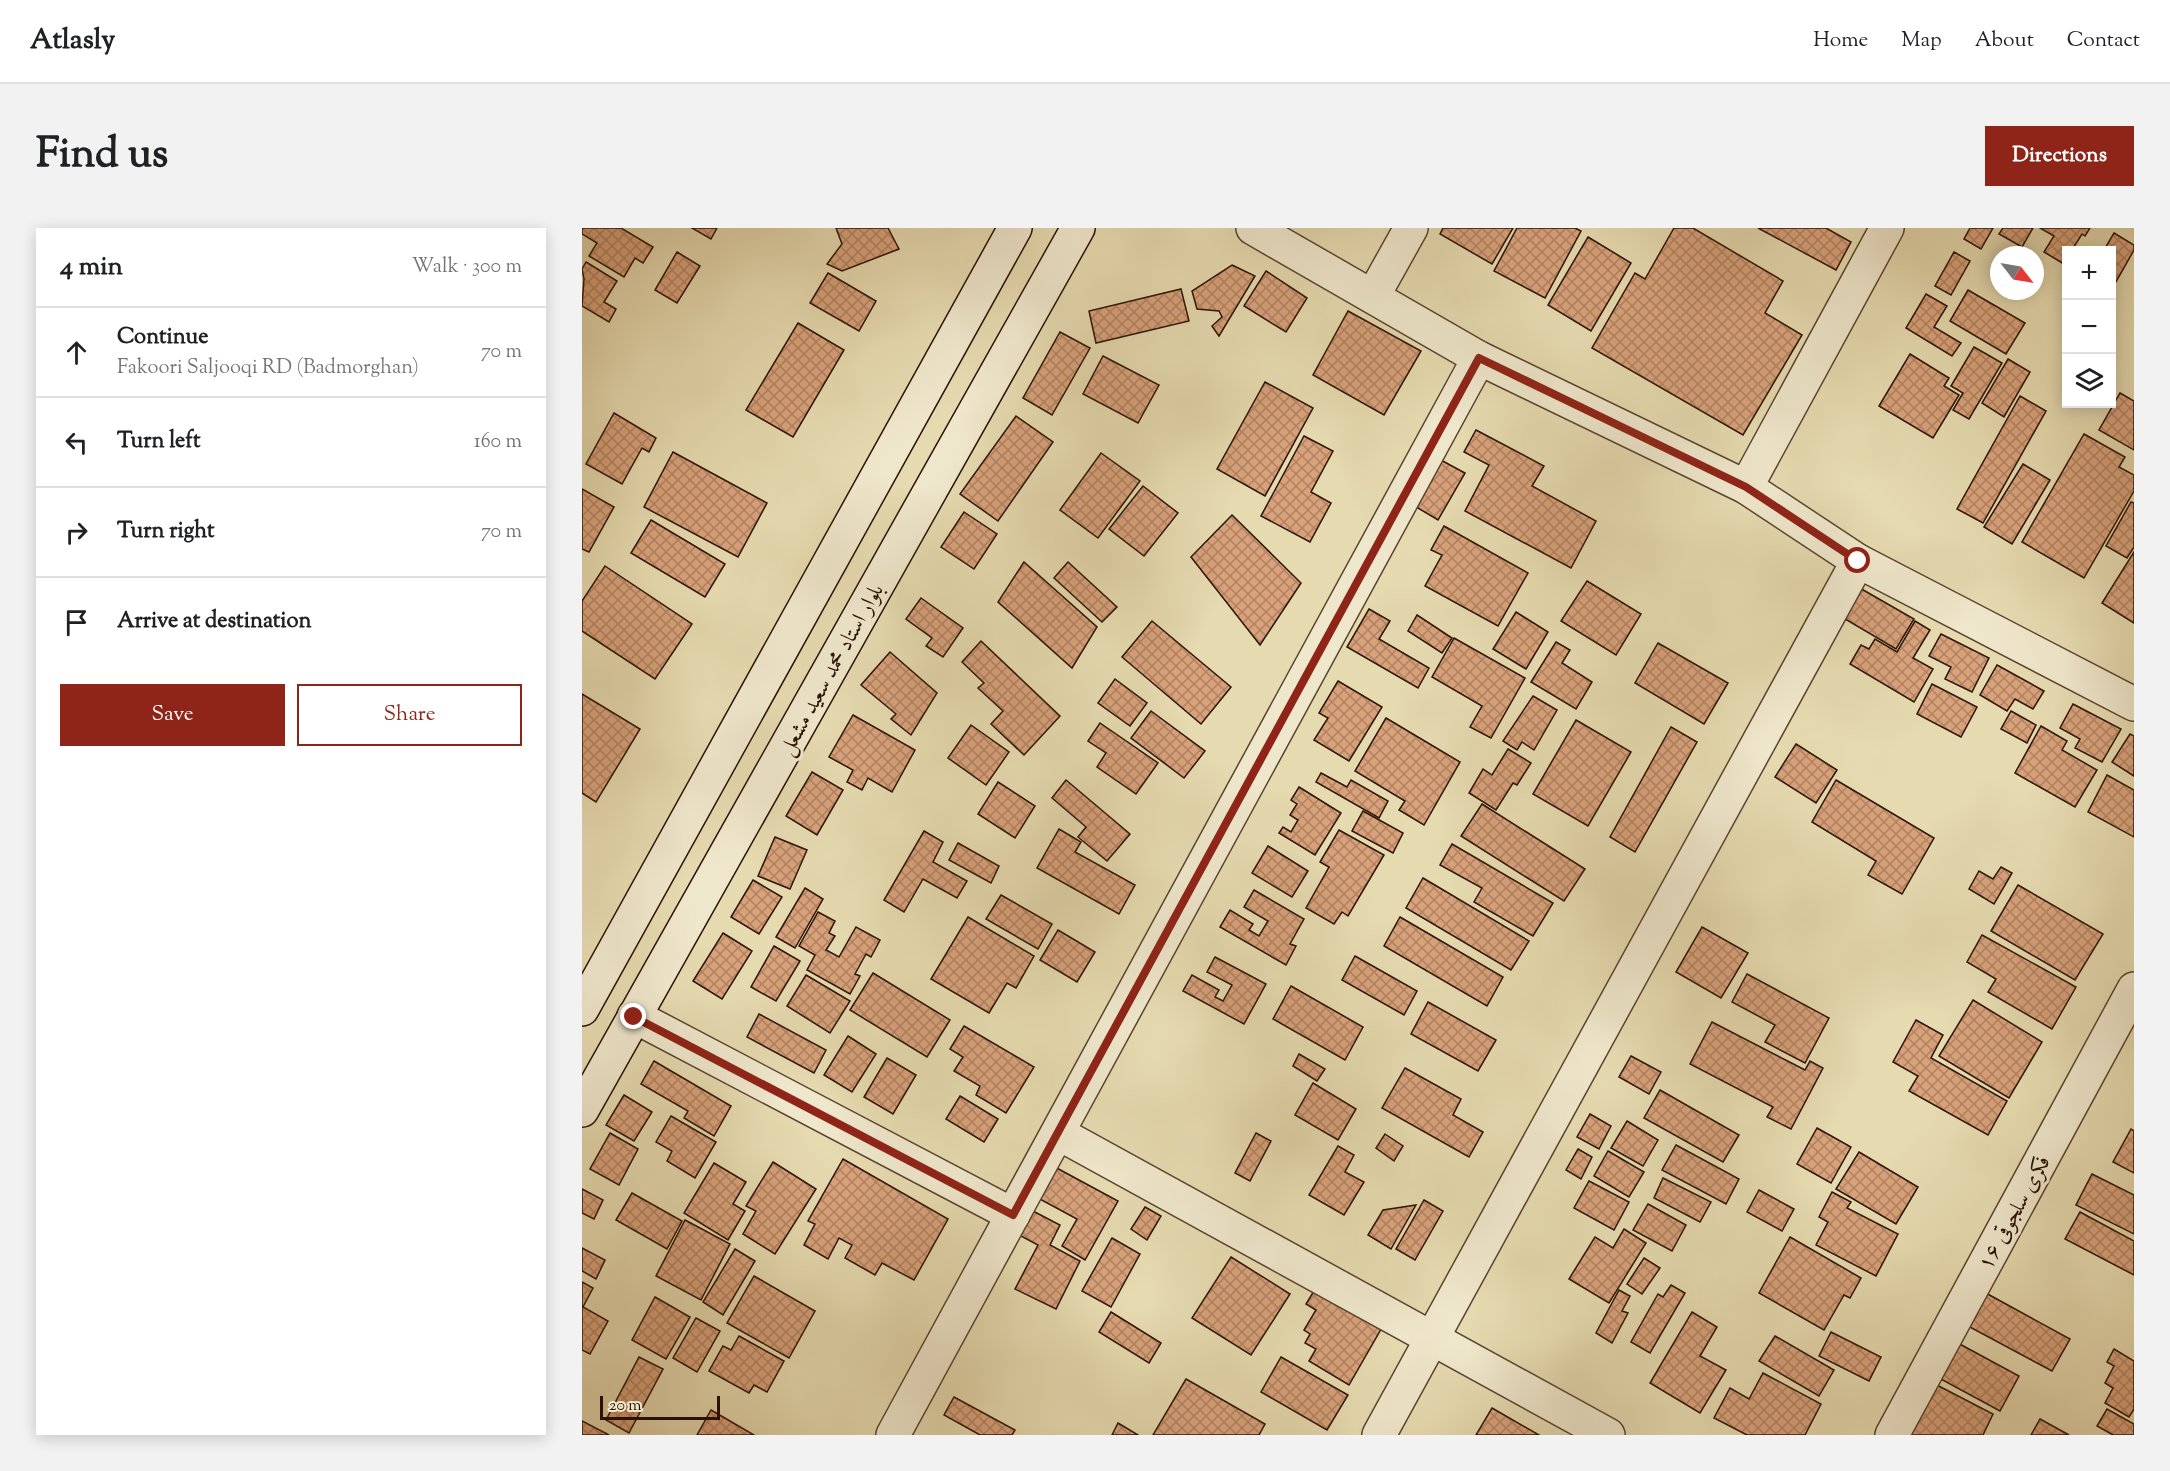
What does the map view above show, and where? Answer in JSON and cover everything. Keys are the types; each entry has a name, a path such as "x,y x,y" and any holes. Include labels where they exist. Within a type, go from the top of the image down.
{"street":[{"path":"582,1009 1015,228"},
{"name":"بلوار استاد محمد سعید مشعل","path":"582,1110 1078,228"},
{"path":"1253,228 1479,358 1746,487 1858,561 2132,700"},
{"path":"1374,296 1411,228"},
{"path":"1746,487 1887,228"},
{"path":"893,1435 1479,358"},
{"path":"1378,1435 1858,561"},
{"name":"فکری سلجوقی ۱۶","path":"1892,1435 2134,989"},
{"path":"634,1017 1013,1215"},
{"path":"1058,1133 1608,1435"}],"building":[{"path":"582,228 621,228 653,247 643,263 635,258 624,277 589,256 597,243 582,234"},
{"path":"692,228 717,228 711,239"},
{"path":"836,228 888,228 899,249 842,271 827,264 842,244"},
{"path":"1443,228 1513,228 1492,264 1440,234"},
{"path":"1517,228 1575,228 1581,231 1545,298 1494,271"},
{"path":"1674,228 1693,228 1783,281 1765,313 1802,335 1743,435 1592,348 1635,273 1645,279"},
{"path":"1758,228 1826,228 1851,242 1836,270"},
{"path":"1970,228 1993,228 1981,249 1964,239"},
{"path":"2003,228 2033,228 2023,246 1999,234"},
{"path":"2040,228 2090,228 2085,236 2082,234 2074,246 2062,246 2062,263 2044,252 2054,236"},
{"path":"2114,233 2134,245 2134,250 2116,282 2116,246 2106,246"},
{"path":"1588,237 1631,263 1591,331 1548,305"},
{"path":"677,252 700,266 677,303 655,290"},
{"path":"1954,252 1970,261 1951,295 1935,286"},
{"path":"586,262 617,281 604,302 616,309 609,322 582,306 584,279 582,269"},
{"path":"1232,265 1255,276 1219,336 1212,326 1222,317 1219,311 1197,309 1192,291"},
{"path":"1266,271 1307,298 1286,332 1244,306"},
{"path":"828,273 876,301 859,331 810,303"},
{"path":"1181,289 1189,321 1096,343 1089,311"},
{"path":"1968,290 2025,323 2006,354 1950,321"},
{"path":"1926,294 1947,306 1934,327 1961,343 1952,356 1906,328"},
{"path":"1348,311 1421,351 1384,415 1313,375"},
{"path":"798,323 844,350 793,437 746,410"},
{"path":"1060,332 1090,348 1052,415 1023,398"},
{"path":"1974,347 2002,363 1969,419 1953,410 1963,393 1951,386"},
{"path":"1910,354 1949,378 1944,386 1959,395 1933,438 1879,406"},
{"path":"1103,356 1159,385 1138,423 1083,394"},
{"path":"2008,359 2030,372 2004,417 1982,403"},
{"path":"1265,382 1313,408 1265,496 1217,469"},
{"path":"2120,393 2134,401 2134,450 2099,430 2111,408 2116,408 2116,400"},
{"path":"2020,396 2046,411 1983,523 1957,509"},
{"path":"614,413 656,438 649,452 642,448 622,484 586,464"},
{"path":"1016,416 1053,442 998,521 960,494"},
{"path":"1476,430 1544,466 1532,486 1596,521 1571,568 1465,511 1489,465 1464,452"},
{"path":"2084,434 2125,457 2119,467 2134,475 2134,491 2084,578 2022,542"},
{"path":"1304,436 1333,451 1311,492 1331,503 1310,542 1261,516"},
{"path":"673,452 767,503 738,557 644,507"},
{"path":"1101,453 1140,481 1098,538 1060,510"},
{"path":"1439,459 1465,473 1438,520 1413,505"},
{"path":"2023,464 2050,480 2012,544 1984,527"},
{"path":"1143,486 1178,513 1144,556 1109,529"},
{"path":"582,489 614,507 589,552 582,549"},
{"path":"2131,502 2134,503 2134,547 2127,558 2106,546"},
{"path":"964,512 997,534 974,569 941,547"},
{"path":"1232,515 1301,583 1260,645 1191,557"},
{"path":"651,520 725,564 705,597 631,553"},
{"path":"1444,526 1528,573 1498,626 1425,586 1442,555 1431,550"},
{"path":"2134,552 2134,623 2102,603"},
{"path":"1024,562 1097,627 1072,668 998,602"},
{"path":"1068,562 1117,607 1102,622 1054,578"},
{"path":"605,566 692,624 655,679 582,631 582,601"},
{"path":"1587,581 1641,614 1616,655 1561,621"},
{"path":"1858,587 1914,619 1896,649 1840,616"},
{"path":"921,598 963,628 943,657 926,646 932,638 906,619"},
{"path":"1369,609 1390,621 1379,639 1429,668 1418,688 1347,647"},
{"path":"1516,612 1548,632 1526,669 1493,649"},
{"path":"1417,615 1452,638 1442,653 1408,631"},
{"path":"1152,621 1231,687 1201,724 1122,657"},
{"path":"1915,621 1930,630 1913,658 1933,669 1914,702 1850,664 1861,645 1869,649 1875,639 1897,652"},
{"path":"1941,634 1989,658 1972,692 1945,679 1951,667 1929,656"},
{"path":"1454,638 1525,678 1491,738 1470,727 1482,706 1432,677"},
{"path":"981,641 1060,716 1024,755 991,724 1003,711 978,688 984,683 962,662"},
{"path":"1556,642 1570,650 1562,663 1592,682 1576,709 1531,682"},
{"path":"1658,643 1728,683 1704,724 1635,683"},
{"path":"890,652 937,693 911,735 891,719 896,714 861,685"},
{"path":"1997,665 2044,691 2033,709 2015,699 2007,711 1980,695"},
{"path":"1115,679 1147,703 1130,726 1098,703"},
{"path":"1338,681 1382,707 1349,761 1314,740 1328,718 1319,713"},
{"path":"1932,684 1977,707 1961,737 1917,714"},
{"path":"582,694 640,729 596,802 582,793"},
{"path":"1533,696 1557,710 1534,750 1522,742 1517,750 1503,741"},
{"path":"2073,704 2121,729 2102,762 2075,748 2080,739 2060,728"},
{"path":"1151,711 1205,751 1184,778 1131,738"},
{"path":"2011,711 2036,725 2027,743 2001,729"},
{"path":"853,715 915,750 892,792 868,778 862,790 847,782 853,770 829,757"},
{"path":"1386,718 1460,762 1424,825 1399,810 1405,801 1355,771"},
{"path":"1576,720 1631,752 1588,826 1533,794"},
{"path":"1100,723 1158,763 1136,794 1097,767 1106,753 1088,741"},
{"path":"971,725 1009,752 986,785 948,758"},
{"path":"2041,726 2067,741 2062,750 2097,770 2075,807 2015,773"},
{"path":"1671,727 1697,742 1635,852 1610,837"},
{"path":"2130,734 2134,736 2134,776 2112,762"},
{"path":"1796,744 1837,770 1816,803 1775,777"},
{"path":"1508,749 1531,763 1517,785 1513,783 1496,810 1469,793 1483,769 1492,775"},
{"path":"812,772 843,790 817,835 786,816"},
{"path":"1321,773 1347,787 1351,780 1388,801 1379,818 1316,782"},
{"path":"2107,775 2134,790 2134,837 2088,812"},
{"path":"1066,780 1130,834 1107,861 1078,837 1086,827 1052,798"},
{"path":"1836,780 1934,838 1902,894 1868,875 1876,861 1812,822"},
{"path":"998,782 1035,806 1015,838 978,814"},
{"path":"1299,787 1341,813 1315,855 1279,833 1283,827 1291,832 1298,820 1290,815 1297,804 1291,800"},
{"path":"1482,804 1585,869 1564,901 1461,836"},
{"path":"1363,811 1403,833 1393,853 1352,831"},
{"path":"1059,829 1081,842 1075,852 1135,885 1119,914 1037,868"},
{"path":"1339,830 1384,855 1348,916 1342,912 1334,924 1306,908 1329,867 1320,862"},
{"path":"924,831 943,842 933,862 967,881 957,898 923,879 904,912 884,900"},
{"path":"775,837 807,850 790,889 758,876"},
{"path":"958,843 999,866 991,883 949,860"},
{"path":"1452,844 1553,903 1533,936 1474,902 1482,888 1440,865"},
{"path":"1268,846 1308,871 1292,897 1252,873"},
{"path":"2001,867 2012,873 1994,904 1969,889 1979,871 1993,879"},
{"path":"1423,878 1529,941 1511,970 1406,908"},
{"path":"753,880 782,897 759,934 731,917"},
{"path":"2018,885 2103,934 2075,980 1991,931"},
{"path":"805,888 823,899 795,948 776,937"},
{"path":"1254,890 1304,919 1290,944 1296,946 1286,965 1220,927 1230,910 1253,924 1249,930 1259,936 1268,921 1244,907"},
{"path":"1001,895 1052,924 1038,949 986,919"},
{"path":"818,912 835,921 829,933 835,936 826,950 839,957 856,927 880,940 871,957 866,954 855,974 860,976 850,994 807,970 815,955 799,946"},
{"path":"968,917 1034,956 1016,988 1007,983 989,1013 931,979"},
{"path":"1400,917 1503,977 1487,1006 1384,946"},
{"path":"1702,927 1748,953 1721,998 1676,972"},
{"path":"1058,930 1095,952 1077,982 1040,960"},
{"path":"723,933 752,951 722,999 693,981"},
{"path":"1982,935 2076,987 2052,1029 1988,992 1996,979 1967,962"},
{"path":"774,946 800,961 776,1001 751,987"},
{"path":"1355,956 1417,991 1404,1015 1342,980"},
{"path":"1215,957 1266,984 1244,1024 1183,991 1192,975 1219,990 1215,997 1223,1001 1232,985 1207,972"},
{"path":"873,973 950,1020 927,1057 850,1010"},
{"path":"1747,974 1829,1018 1805,1063 1765,1042 1775,1025 1732,1002"},
{"path":"806,975 850,1001 830,1033 787,1006"},
{"path":"1291,986 1363,1027 1345,1060 1273,1019"},
{"path":"1973,1000 2042,1042 2009,1098 1939,1056"},
{"path":"1428,1002 1496,1040 1478,1071 1411,1034"},
{"path":"759,1014 826,1050 814,1073 747,1037"},
{"path":"1916,1020 1943,1035 1931,1058 2007,1101 1988,1135 1909,1091 1918,1076 1893,1062"},
{"path":"1712,1022 1805,1070 1810,1061 1823,1068 1791,1129 1767,1117 1773,1107 1690,1064"},
{"path":"964,1026 1034,1067 1006,1113 976,1095 980,1086 954,1071 963,1057 950,1049"},
{"path":"848,1036 876,1054 852,1092 824,1075"},
{"path":"1299,1054 1325,1069 1317,1081 1293,1066"},
{"path":"1631,1056 1661,1072 1649,1094 1619,1077"},
{"path":"887,1058 916,1075 893,1114 864,1097"},
{"path":"654,1061 731,1106 714,1136 684,1118 688,1111 641,1084"},
{"path":"1405,1068 1461,1099 1453,1115 1483,1132 1469,1157 1382,1108"},
{"path":"1313,1083 1356,1109 1338,1140 1295,1115"},
{"path":"1660,1090 1739,1135 1723,1162 1644,1118"},
{"path":"624,1095 652,1112 634,1141 606,1125"},
{"path":"960,1096 998,1119 984,1142 946,1119"},
{"path":"1590,1114 1611,1126 1599,1149 1577,1137"},
{"path":"671,1116 716,1142 695,1178 667,1161 672,1151 656,1142"},
{"path":"1627,1121 1658,1140 1643,1166 1611,1148"},
{"path":"1817,1128 1851,1147 1831,1183 1797,1164"},
{"path":"2131,1129 2134,1131 2134,1173 2113,1162"},
{"path":"610,1133 638,1149 619,1185 590,1169"},
{"path":"1256,1133 1271,1141 1250,1181 1235,1173"},
{"path":"1385,1134 1403,1146 1394,1161 1376,1148"},
{"path":"1676,1145 1739,1179 1726,1204 1662,1170"},
{"path":"1338,1146 1354,1155 1345,1172 1364,1182 1344,1215 1309,1195"},
{"path":"1578,1149 1592,1157 1581,1179 1566,1170"},
{"path":"1608,1151 1644,1172 1629,1197 1594,1176"},
{"path":"1859,1152 1918,1187 1896,1224 1836,1189"},
{"path":"843,1159 948,1219 914,1280 882,1263 875,1275 845,1258 852,1245 839,1238 828,1259 804,1245 815,1224 808,1221"},
{"path":"773,1162 816,1189 775,1254 743,1234 756,1211 746,1206"},
{"path":"714,1163 746,1182 733,1204 745,1211 728,1240 684,1213"},
{"path":"1053,1166 1118,1201 1085,1260 1062,1246 1077,1219 1036,1197"},
{"path":"2092,1174 2134,1195 2134,1234 2076,1205"},
{"path":"1663,1178 1711,1202 1700,1222 1654,1198"},
{"path":"1589,1181 1629,1202 1614,1230 1574,1208"},
{"path":"582,1189 603,1200 594,1219 582,1213"},
{"path":"1759,1190 1794,1209 1782,1231 1747,1212"},
{"path":"1832,1192 1851,1202 1847,1208 1898,1234 1876,1276 1816,1245 1828,1222 1819,1217"},
{"path":"632,1193 682,1221 667,1249 616,1220"},
{"path":"1424,1200 1443,1211 1415,1260 1396,1249"},
{"path":"1648,1204 1686,1225 1672,1251 1633,1230"},
{"path":"1416,1205 1391,1249 1368,1235 1383,1210"},
{"path":"1145,1207 1161,1216 1147,1240 1131,1229"},
{"path":"1031,1210 1060,1225 1050,1245 1080,1261 1056,1309 1015,1289 1038,1245 1019,1235"},
{"path":"2080,1212 2134,1241 2134,1275 2065,1239"},
{"path":"685,1220 730,1244 701,1300 656,1276"},
{"path":"1624,1229 1646,1243 1609,1303 1569,1279 1595,1237 1613,1248"},
{"path":"1790,1237 1861,1278 1850,1298 1844,1295 1824,1330 1759,1293"},
{"path":"1112,1238 1140,1254 1111,1307 1082,1291"},
{"path":"582,1248 605,1260 596,1279 582,1271"},
{"path":"735,1249 755,1261 723,1315 703,1302"},
{"path":"1231,1257 1290,1294 1251,1355 1192,1318"},
{"path":"1644,1258 1660,1268 1642,1294 1627,1284"},
{"path":"754,1276 815,1311 789,1358 727,1323"},
{"path":"582,1282 593,1288 583,1307 608,1321 590,1354 582,1350"},
{"path":"1671,1285 1685,1293 1650,1353 1631,1342 1658,1294 1663,1297"},
{"path":"1317,1286 1384,1324 1349,1385 1309,1361 1316,1349 1305,1343 1310,1334 1304,1330 1316,1310 1306,1304"},
{"path":"1619,1290 1630,1296 1622,1311 1628,1313 1612,1343 1596,1333"},
{"path":"1984,1292 2070,1339 2052,1371 1966,1325"},
{"path":"655,1297 690,1317 666,1359 632,1340"},
{"path":"1111,1312 1161,1343 1149,1363 1099,1332"},
{"path":"1692,1312 1717,1327 1700,1356 1726,1370 1700,1413 1650,1383"},
{"path":"696,1318 720,1331 697,1372 673,1358"},
{"path":"1831,1332 1881,1357 1869,1381 1819,1356"},
{"path":"739,1336 784,1361 767,1392 754,1385 749,1393 709,1371 723,1346 731,1350"},
{"path":"1775,1336 1834,1370 1819,1396 1759,1361"},
{"path":"1956,1342 2019,1376 2000,1411 1937,1377"},
{"path":"2114,1349 2134,1361 2134,1409 2129,1417 2105,1403 2113,1388 2105,1383 2114,1366 2107,1362"},
{"path":"639,1357 663,1369 629,1433 606,1420"},
{"path":"1281,1357 1348,1395 1327,1430 1261,1392"},
{"path":"1763,1373 1821,1404 1805,1435 1747,1435 1714,1418 1730,1388 1749,1399"},
{"path":"1186,1379 1265,1424 1259,1435 1153,1435"},
{"path":"1933,1383 1993,1414 1983,1435 1906,1435"},
{"path":"954,1397 1015,1430 1012,1435 980,1435 944,1415"},
{"path":"1492,1408 1539,1435 1476,1435"},
{"path":"2107,1409 2134,1424 2134,1435 2113,1435 2097,1426"},
{"path":"711,1410 754,1435 697,1435"},
{"path":"2040,1419 2069,1435 2031,1435"},
{"path":"582,1421 609,1435 582,1435"},
{"path":"1118,1423 1138,1435 1112,1435"}],"route":[{"path":"634,1017 1013,1215 1479,358 1746,487 1858,561"}]}
